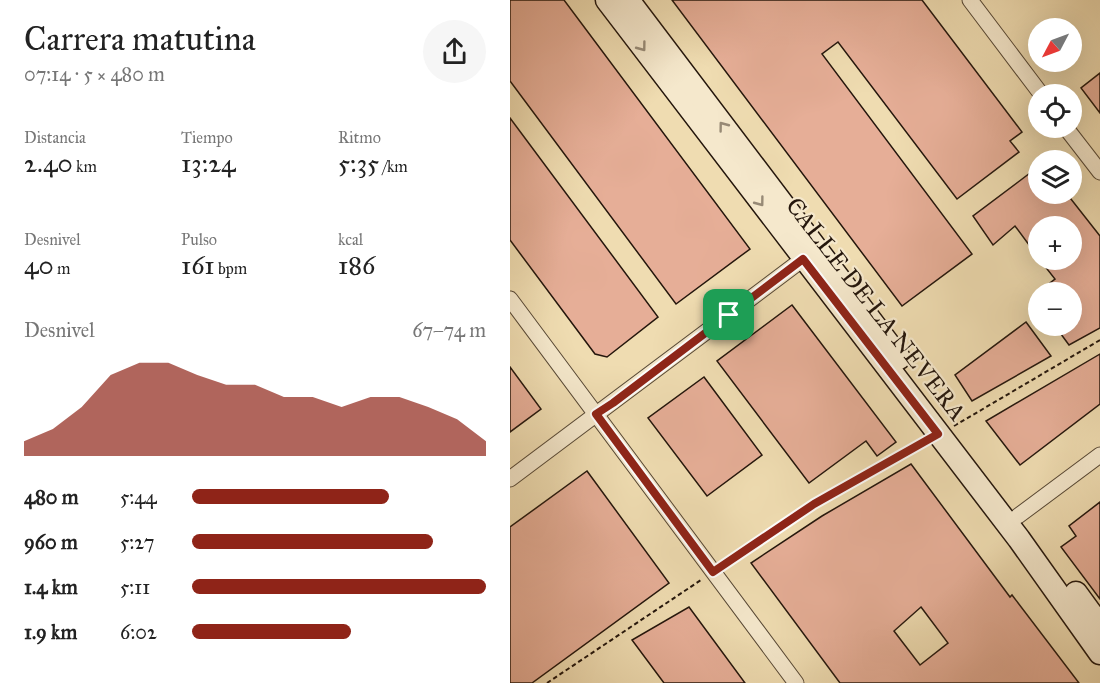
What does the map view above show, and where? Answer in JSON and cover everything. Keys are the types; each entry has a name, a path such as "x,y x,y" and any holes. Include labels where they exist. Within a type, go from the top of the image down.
{"main road":[{"name":"CALLE DE LA NEVERA","path":"607,0 803,259 1018,516 1100,626"},
{"name":"CALLE DE LA NEVERA","path":"628,0 945,431 1100,653"}],"street":[{"path":"970,0 1033,84"},
{"path":"1074,138 1100,172"},
{"path":"510,480 803,259"},
{"path":"510,299 796,683"},
{"path":"1018,516 1100,455"}],"path":[{"path":"547,683 814,504 945,431 1100,340"}],"building":[{"path":"510,0 564,0 750,249 676,304 510,81"},
{"path":"672,0 922,0 1022,132 1010,141 1019,152 957,199 838,42 822,54 972,254 902,306"},
{"path":"1100,73 1100,113 1082,89"},
{"path":"510,118 658,317 607,357 595,354 510,240"},
{"path":"1028,175 1028,204 1075,204 1100,236 1100,328 1069,345 1062,336 1082,336 1082,282 1051,282 1055,279 1048,270 1082,270 1082,216 1028,216 1028,244 1015,226 993,245 973,216"},
{"path":"792,305 896,442 877,456 866,441 809,483 717,361"},
{"path":"1026,322 1028,336 1036,336 1051,356 972,401 955,375"},
{"path":"1100,354 1100,404 1020,465 986,421"},
{"path":"510,367 541,409 510,432"},
{"path":"704,377 762,455 707,496 648,418"},
{"path":"911,464 1010,597 1012,595 1079,683 840,683 751,563 822,516","holes":["921,607 948,643 920,665 894,631"]},
{"path":"587,471 669,583 532,683 510,683 510,527"},
{"path":"1100,502 1100,599 1061,547 1076,536 1069,526"},
{"path":"689,607 745,683 664,683 632,640"}],"route":[{"path":"803,259 938,434 814,504 713,572 596,414 729,315 803,259"}]}
